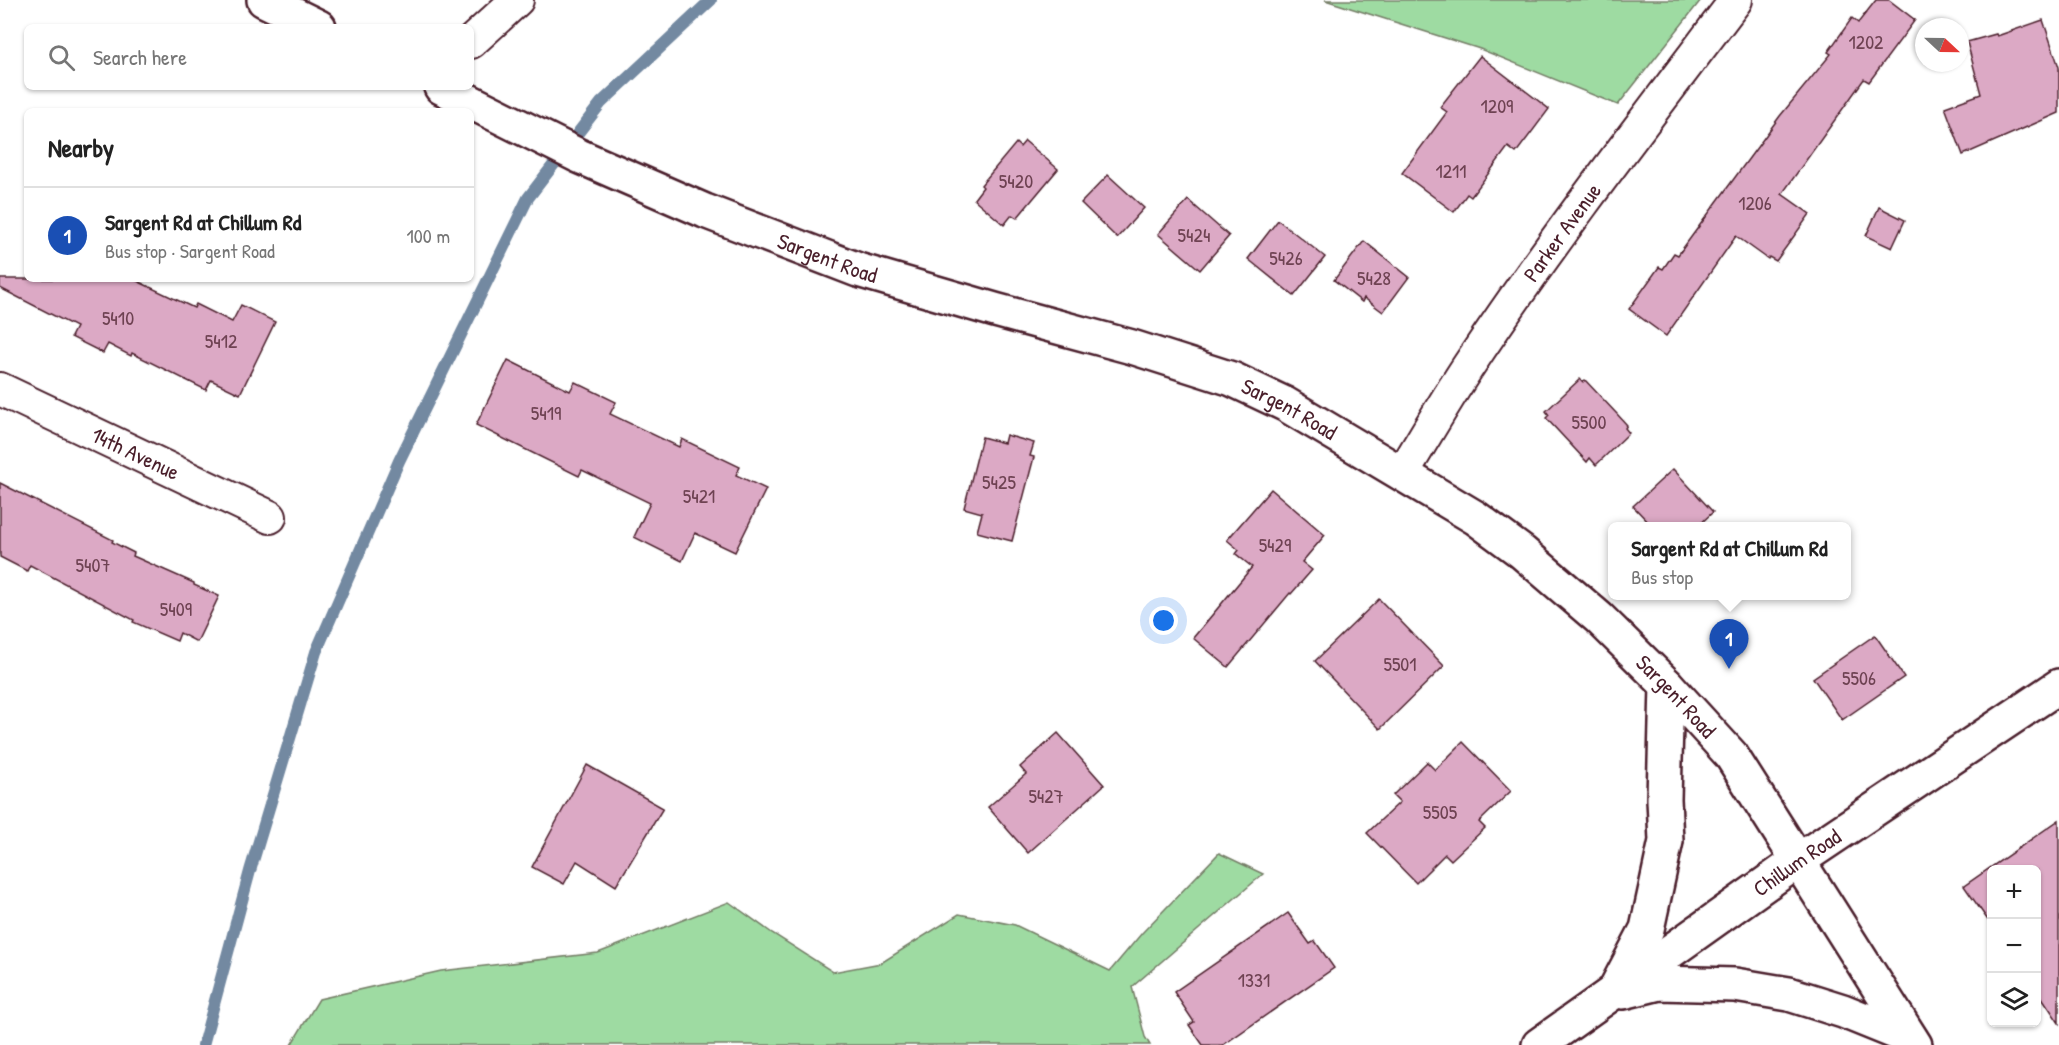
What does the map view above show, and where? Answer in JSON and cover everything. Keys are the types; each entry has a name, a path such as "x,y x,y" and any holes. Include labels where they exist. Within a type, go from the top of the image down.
{"main road":[{"path":"264,0 313,24"},
{"name":"Sargent Road","path":"447,90 568,151 705,211 858,270 1132,347 1232,379 1285,404 1448,499 1522,552 1599,618 1667,685 1731,755 1800,860 1913,1042"},
{"path":"1613,994 1647,929 1666,841 1664,799 1667,685"},
{"name":"Chillum Road","path":"1539,1045 1800,860 2059,686"},
{"path":"1613,994 1659,983 1735,985 1788,994 1843,1011 1913,1042"}],"street":[{"path":"474,39 518,0"},
{"name":"Parker Avenue","path":"1402,474 1468,366 1516,297 1641,124 1736,0"},
{"name":"14th Avenue","path":"0,389 270,517"}],"green space":[{"path":"1325,0 1701,0 1618,105 1480,49"},
{"path":"1219,853 1263,874 1132,987 1145,1037 1150,1045 291,1045 319,999 441,971 598,953 729,902 833,972 881,963 959,914 1015,925 1110,971 1142,933"}],"building":[{"path":"1876,0 1889,0 1915,20 1869,82 1864,79 1782,194 1810,214 1776,261 1769,257 1768,259 1736,236 1666,336 1629,309 1659,267 1663,269 1674,253 1678,255 1780,116 1831,54 1828,52 1852,18 1858,23"},
{"path":"2043,20 2059,67 2059,113 1963,155 1945,107 1981,94 1969,41 1996,34 1997,36"},
{"path":"1480,56 1549,109 1516,153 1508,147 1471,197 1467,194 1454,212 1402,173 1447,112 1440,107"},
{"path":"1025,141 1058,169 1017,218 1012,215 1004,225 974,199 983,187 981,185 1016,143 1020,147"},
{"path":"1108,175 1144,208 1117,238 1081,203"},
{"path":"1188,200 1229,236 1200,270 1158,234"},
{"path":"1879,207 1905,220 1892,248 1866,236"},
{"path":"1278,220 1325,257 1294,296 1248,259"},
{"path":"1364,241 1409,277 1383,312 1364,298 1362,302 1334,280"},
{"path":"0,279 24,279 24,282 139,282 194,308 196,304 232,322 241,305 275,322 240,394 211,380 206,390 132,353 131,356 108,344 103,353 71,337 76,327 0,288"},
{"path":"508,360 570,391 575,382 616,402 610,414 679,447 682,439 740,467 736,475 766,489 735,552 695,533 682,561 634,537 650,503 582,470 579,476 476,425"},
{"path":"1580,379 1583,382 1585,380 1627,425 1625,428 1629,433 1596,465 1590,458 1587,462 1546,418 1549,415 1546,411"},
{"path":"1006,435 1034,443 1030,456 1034,457 1012,541 977,532 982,513 964,508 982,437 1004,443"},
{"path":"1673,469 1713,512 1702,522 1648,522 1633,506"},
{"path":"0,483 113,540 112,542 134,553 133,556 219,596 197,642 180,633 177,641 133,622 134,620 30,565 27,571 0,557"},
{"path":"1271,489 1325,535 1302,562 1312,570 1228,667 1193,638 1252,567 1236,554 1239,550 1227,540"},
{"path":"1379,599 1444,666 1380,729 1315,661"},
{"path":"1875,635 1904,677 1842,720 1813,678"},
{"path":"1058,733 1104,785 1028,853 988,807 1026,774 1020,767"},
{"path":"1463,742 1511,791 1479,822 1485,828 1451,860 1445,854 1416,883 1367,833 1400,802 1393,795 1427,762 1435,770"},
{"path":"587,765 663,808 616,886 577,861 564,884 532,867"},
{"path":"2059,820 2059,1023 2041,996 2041,865 1994,865"},
{"path":"1987,870 1987,919 1964,886"},
{"path":"1288,913 1310,944 1315,941 1334,968 1223,1045 1203,1045 1189,1025 1194,1022 1174,992"}],"waterway":[{"path":"203,1045 250,871 316,652 399,461 528,198 601,103 711,0"}],"place":[{"name":"Sargent Rd at Chillum Rd","path":"1729,669"}]}
